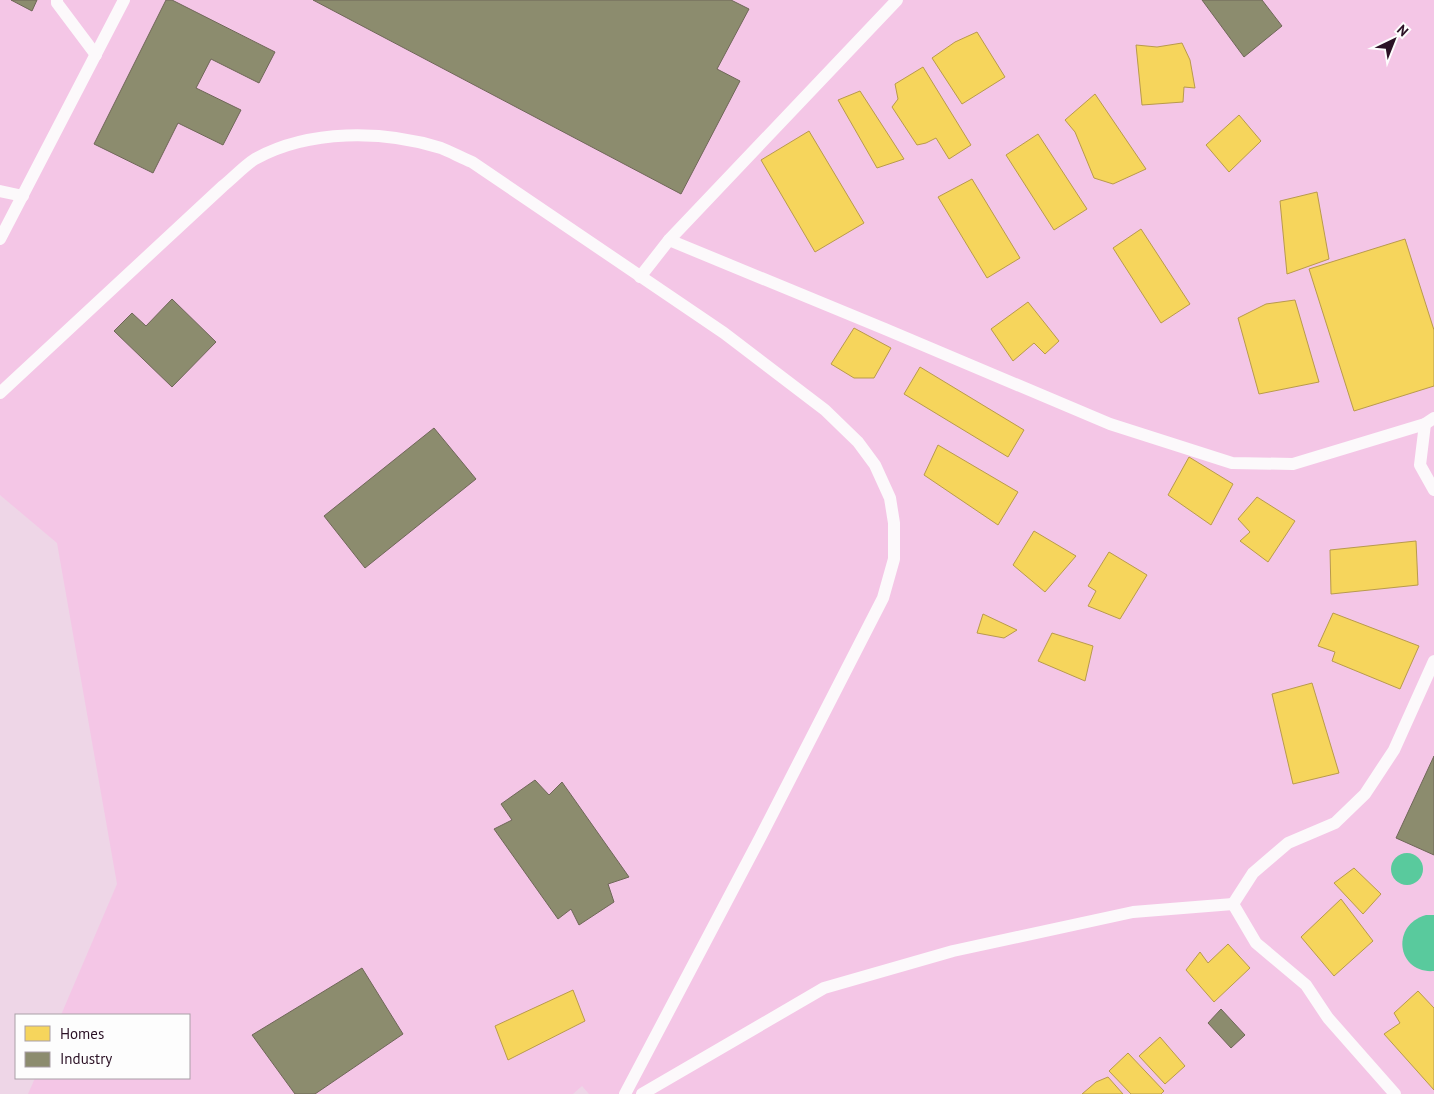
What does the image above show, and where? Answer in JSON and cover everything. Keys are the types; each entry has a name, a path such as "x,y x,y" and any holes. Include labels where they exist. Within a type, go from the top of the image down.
{"lane":[{"path":"57,0 57,3 96,56"},
{"path":"0,239 124,0"},
{"path":"640,277 669,240 897,0"},
{"path":"0,393 253,160 305,140 351,136 386,136 441,148 472,162 724,333 825,410 858,442 875,465 890,498 894,523 894,559 883,598 852,662 625,1094"},
{"path":"0,191 23,196"},
{"path":"669,240 1110,424 1232,462 1293,464 1430,421"},
{"path":"1430,421 1420,465 1434,490"},
{"path":"1233,904 1253,873 1288,843 1334,823 1365,794 1394,750 1434,661"},
{"path":"642,1094 824,988 953,951 1132,912 1233,904"},
{"path":"1233,904 1256,943 1306,985 1328,1018 1395,1094"}],"shaded area":[{"path":"0,0 1434,0 1434,1094 589,1094 582,1086 573,1094 28,1094 35,1079 190,1079 190,1014 61,1014 117,884 57,543 0,495"},
{"path":"1407,853 1413,854 1418,858 1422,863 1422,875 1418,880 1413,884 1407,885 1401,884 1396,880 1392,875 1391,869 1392,863 1396,858 1401,854"},
{"path":"1426,915 1434,915 1434,971 1422,970 1412,965 1406,957 1403,948 1403,938 1407,928 1414,920"}],"building: Homes":[{"path":"977,32 1005,77 962,104 932,58 955,42"},
{"path":"1182,43 1190,60 1195,88 1184,87 1183,102 1142,105 1136,45 1157,47"},
{"path":"923,67 971,145 949,159 936,138 917,145 892,107 898,99 895,84"},
{"path":"860,91 904,159 877,168 838,100"},
{"path":"1095,94 1146,169 1113,184 1094,178 1075,132 1065,120"},
{"path":"1239,115 1261,141 1229,172 1206,145"},
{"path":"809,131 864,223 815,252 761,160"},
{"path":"1038,134 1087,209 1054,230 1006,155"},
{"path":"972,179 1020,258 987,278 938,197"},
{"path":"1317,192 1329,259 1287,274 1280,201"},
{"path":"1141,229 1190,304 1161,323 1113,248"},
{"path":"1405,239 1434,330 1434,386 1354,411 1309,269"},
{"path":"1295,300 1319,382 1259,394 1238,318 1266,304"},
{"path":"1028,302 1059,341 1045,354 1034,343 1013,361 991,329"},
{"path":"854,328 891,348 874,378 854,378 831,364"},
{"path":"920,367 1024,430 1008,457 904,394"},
{"path":"938,445 1018,492 998,525 924,475"},
{"path":"1189,457 1233,484 1211,525 1168,495"},
{"path":"1257,497 1295,521 1268,562 1240,541 1250,532 1238,519"},
{"path":"1034,531 1076,556 1045,592 1013,565"},
{"path":"1416,541 1418,585 1331,594 1330,550"},
{"path":"1109,552 1147,575 1120,619 1088,606 1096,591 1088,586"},
{"path":"1333,613 1419,646 1400,689 1332,661 1335,652 1318,646"},
{"path":"983,614 1017,630 1004,638 977,633"},
{"path":"1052,633 1093,646 1085,681 1038,661"},
{"path":"1312,683 1339,773 1293,784 1272,694"},
{"path":"1354,868 1381,894 1363,914 1334,883"},
{"path":"1341,899 1373,941 1334,976 1301,937"},
{"path":"1228,944 1250,968 1214,1002 1186,970 1200,952 1208,963"},
{"path":"573,990 585,1021 508,1060 495,1026"},
{"path":"1418,991 1434,1008 1434,1090 1384,1034 1400,1023 1394,1013"},
{"path":"1160,1037 1185,1066 1165,1084 1139,1056"},
{"path":"1128,1053 1164,1091 1161,1094 1131,1094 1109,1071"},
{"path":"1108,1077 1123,1094 1082,1094 1096,1082"}],"building: Industry":[{"path":"11,0 37,0 32,11"},
{"path":"166,0 172,0 275,52 259,83 211,59 196,88 241,110 223,145 178,123 153,173 94,144"},
{"path":"313,0 731,0 749,9 717,69 740,81 681,194"},
{"path":"1202,0 1262,0 1282,26 1244,57"},
{"path":"172,299 216,342 172,387 114,331 132,313 146,326"},
{"path":"434,428 476,479 365,568 324,516"},
{"path":"1434,756 1434,855 1396,838"},
{"path":"535,780 549,795 562,782 629,877 608,884 614,902 579,925 571,909 558,919 494,829 512,820 501,804"},
{"path":"362,968 403,1034 315,1094 295,1094 252,1035"},
{"path":"1221,1009 1245,1035 1231,1048 1208,1023"}]}
